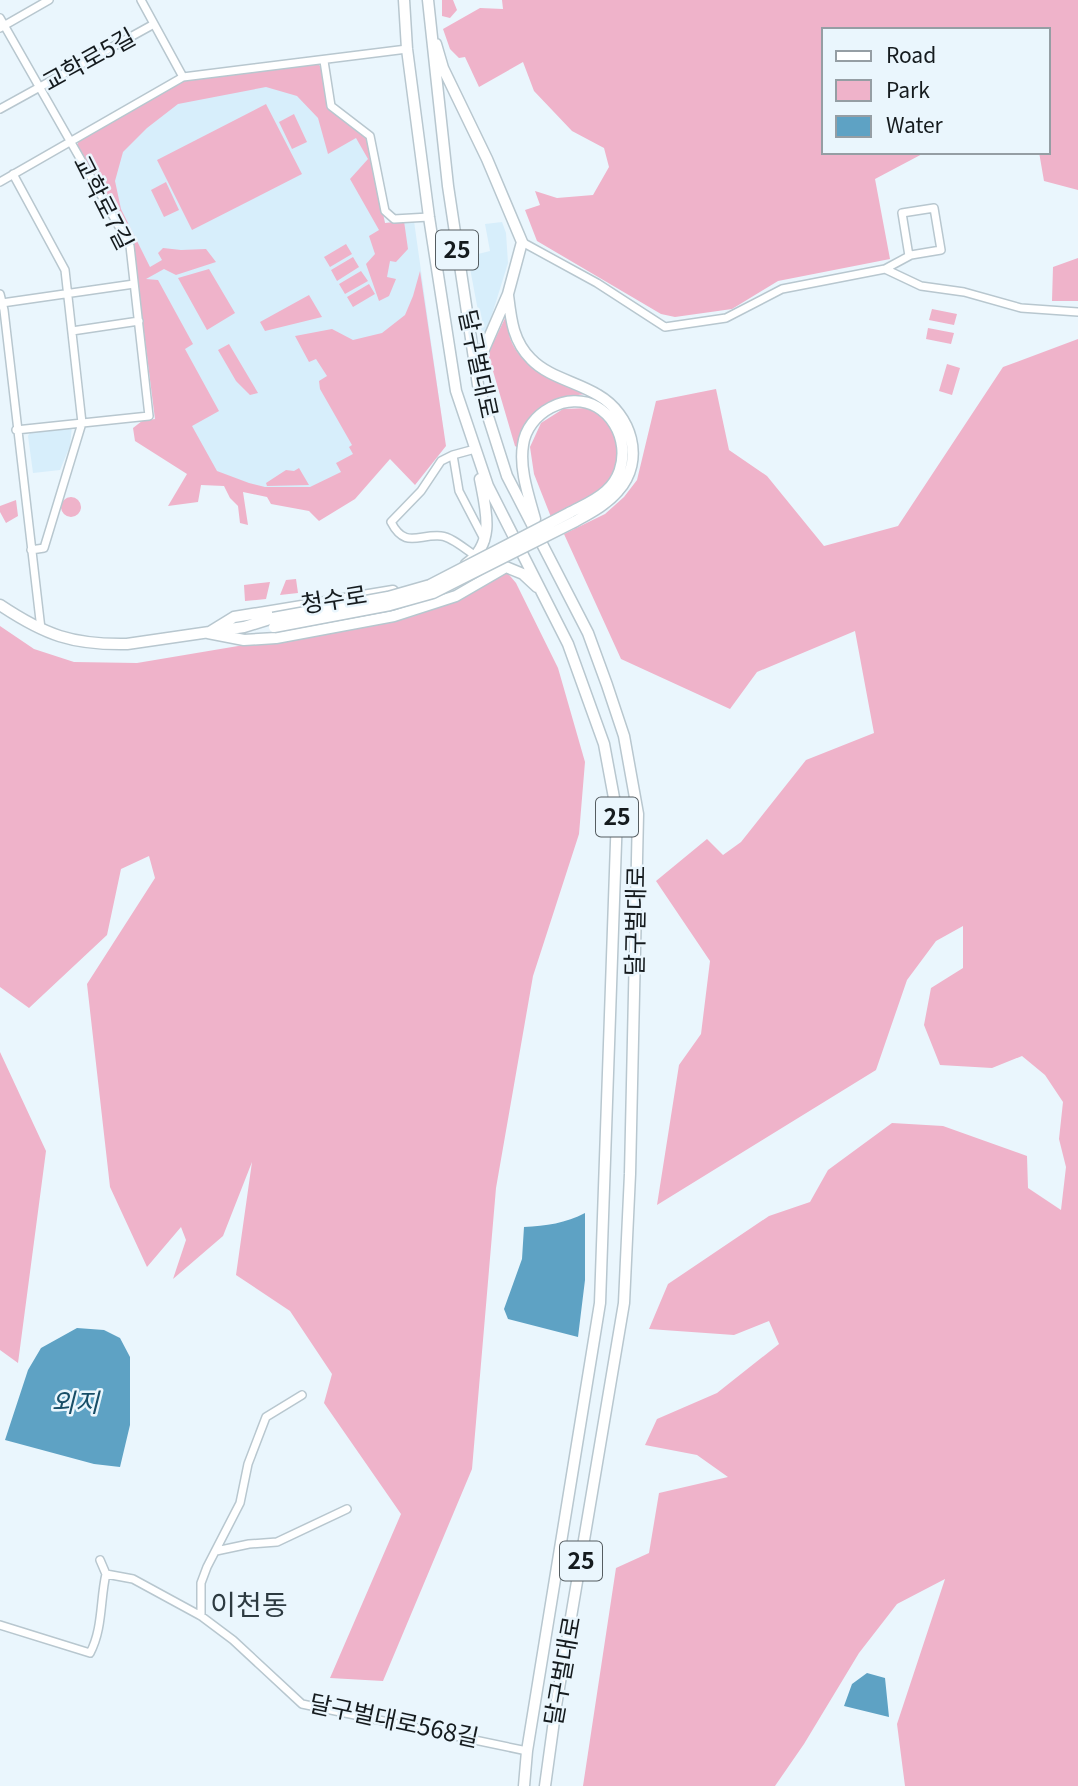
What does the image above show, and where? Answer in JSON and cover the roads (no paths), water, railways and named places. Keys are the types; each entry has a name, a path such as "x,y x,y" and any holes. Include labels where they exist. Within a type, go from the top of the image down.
{"main road":[{"name":"달구벌대로","path":"404,0 407,49 429,218 456,391 492,495 568,643 609,764 617,814 600,1303 527,1751 524,1786"},
{"name":"달구벌대로","path":"428,0 448,186 475,370 507,476 588,633 615,706 631,767 638,814 630,1174 624,1303 545,1786"},
{"path":"428,17 443,68 487,159 522,242 508,294 475,370"},
{"path":"208,633 244,640 274,628 430,585 571,517 601,507 620,490 631,471 634,454 629,431 620,413 609,402 533,362 520,347 514,334 508,294"},
{"path":"549,554 535,518 522,465 523,442 533,420 556,405 575,401 597,407 614,423 622,441 623,459 616,480 571,517"},
{"path":"476,556 485,541 487,515 477,453"},
{"name":"청수로","path":"208,633 234,617 400,590 435,580 460,568 476,556"},
{"name":"청수로","path":"0,606 41,630 68,640 127,645 243,627 274,628 394,617 456,596 506,567 514,569 541,590"}],"street":[{"path":"2,23 49,0"},
{"name":"교학로5길","path":"0,109 154,24 141,0"},
{"name":"교학로7길","path":"2,23 130,246 149,416 16,430"},
{"path":"154,24 183,77"},
{"path":"0,181 183,77 407,49"},
{"path":"324,61 331,106 370,136 385,211 394,219 429,218"},
{"path":"13,174 65,270 82,423 44,548 31,550"},
{"path":"522,242 597,284 665,327 726,318 782,289 885,269 909,256 941,250 934,208 902,213 909,256"},
{"path":"885,269 921,286 964,292 1021,308 1078,312"},
{"path":"41,630 1,298 67,295 134,284"},
{"path":"72,331 139,321"},
{"name":"달구벌대로","path":"476,556 443,536 404,538 397,533 391,522 421,491 441,461 453,455 477,453"},
{"path":"453,455 459,491 485,541"},
{"path":"201,1616 201,1583 240,1503 248,1464 266,1417 302,1395"},
{"path":"216,1551 249,1544 277,1542 347,1509"},
{"path":"0,1625 90,1653 96,1642 106,1574 100,1560"},
{"name":"달구벌대로568길","path":"106,1574 133,1579 201,1616 233,1640 302,1704 527,1751"}],"water":[{"path":"585,1213 585,1280 578,1337 508,1319 504,1309 522,1259 524,1227 556,1223"},
{"name":"외지","path":"77,1328 104,1330 120,1338 130,1357 130,1425 120,1467 94,1464 5,1440 28,1370 41,1348"},
{"path":"867,1673 885,1678 889,1717 844,1706 852,1684"}],"district":[{"name":"이천동","path":"249,1605"}]}
